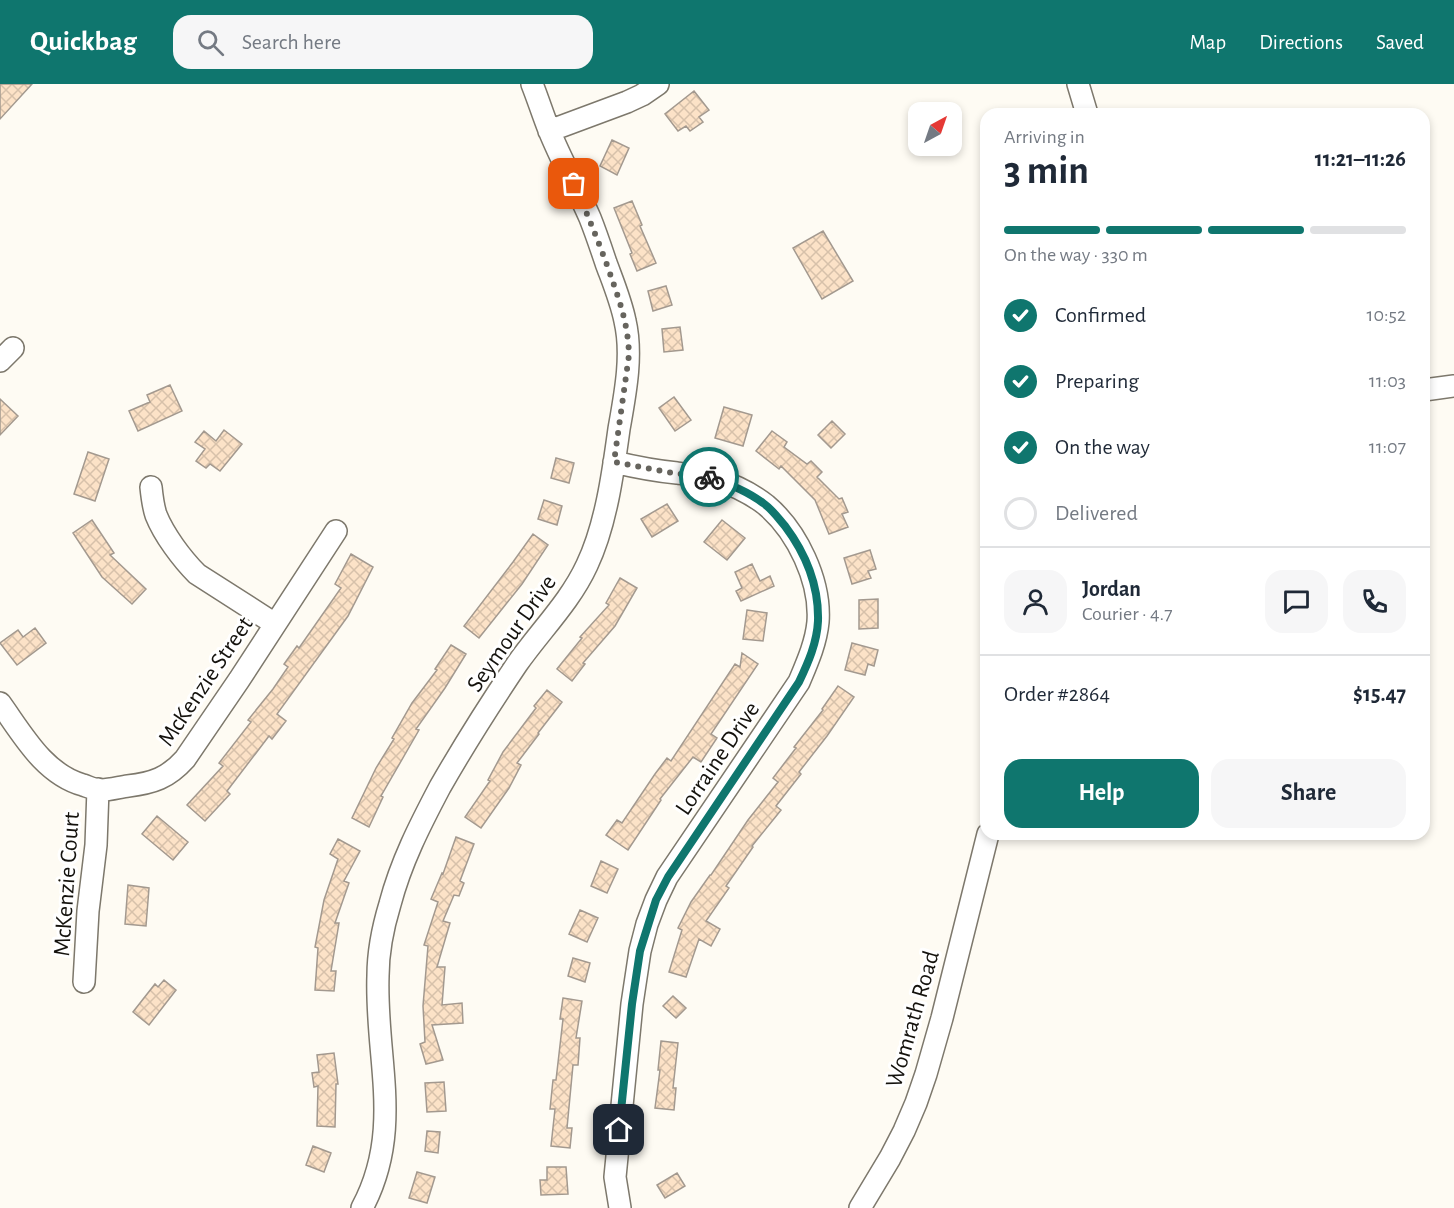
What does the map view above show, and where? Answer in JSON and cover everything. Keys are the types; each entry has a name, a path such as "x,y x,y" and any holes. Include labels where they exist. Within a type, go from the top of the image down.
{"street":[{"name":"Seymour Drive","path":"362,1208 377,1173 385,1130 386,1109 378,975 383,933 399,874 424,818 462,748 519,662 566,600 587,566 601,527 614,462 629,355 625,320 590,219 549,131 532,84"},
{"path":"549,131 627,102 658,84"},
{"path":"1078,84 1085,108"},
{"path":"1430,389 1454,386"},
{"name":"Lorraine Drive","path":"614,462 678,474 711,477 752,495 765,504 775,513 797,543 811,573 818,622 810,657 799,682 668,877 647,924 640,951 634,993 619,1130 615,1177 620,1208"},
{"path":"151,487 156,514 164,530 189,566 197,574 275,624"},
{"name":"McKenzie Street","path":"0,703 39,757 62,776 79,784 98,789 149,783 166,776 185,759 336,531"},
{"name":"McKenzie Court","path":"84,982 88,911 96,844 98,789"},
{"name":"Womrath Road","path":"860,1208 904,1131 926,1074 986,840"}],"building":[{"path":"0,84 32,84 0,119"},
{"path":"694,91 709,110 699,117 703,122 690,131 686,126 678,131 665,114"},
{"path":"612,140 629,148 617,175 600,166"},
{"path":"632,201 656,263 637,271 614,208"},
{"path":"823,231 853,281 822,299 793,248"},
{"path":"666,286 672,305 653,311 648,291"},
{"path":"680,327 683,350 664,352 662,329"},
{"path":"170,385 182,411 138,431 129,411 150,402 147,395"},
{"path":"674,397 691,420 675,431 659,408"},
{"path":"0,399 18,416 0,435"},
{"path":"724,407 752,415 743,446 715,438"},
{"path":"832,421 845,434 831,448 818,435"},
{"path":"224,430 242,444 220,471 210,464 206,468 196,461 205,449 195,442 204,431 216,441"},
{"path":"772,431 787,442 784,447 807,464 811,461 822,472 817,477 839,499 842,498 848,512 842,514 848,527 829,534 815,500 781,466 779,469 756,451"},
{"path":"88,452 109,459 95,501 74,494"},
{"path":"556,458 574,463 569,483 551,478"},
{"path":"544,500 562,506 557,525 538,519"},
{"path":"667,504 678,521 652,537 641,519"},
{"path":"92,520 114,553 110,555 146,589 132,604 102,577 73,533"},
{"path":"722,520 745,538 727,560 704,542"},
{"path":"533,534 548,545 522,584 479,638 464,626"},
{"path":"870,550 876,569 868,571 871,578 852,584 844,558"},
{"path":"351,554 373,567 348,616 277,714 286,721 272,739 269,736 227,791 230,794 205,821 187,805 223,766 219,763 251,722 248,720 288,667 284,664 297,646 299,648 341,588 335,584"},
{"path":"752,564 760,581 770,576 774,586 741,601 736,591 742,588 735,572"},
{"path":"620,578 637,588 615,626 583,663 585,664 572,681 557,669 582,638 580,637 609,605 606,603"},
{"path":"878,599 878,628 859,629 859,600"},
{"path":"747,610 767,613 763,641 743,639"},
{"path":"35,628 46,643 17,665 0,643 18,630 23,637"},
{"path":"852,643 878,650 874,666 868,664 865,675 845,670"},
{"path":"451,645 466,654 416,729 419,730 381,796 383,797 369,827 352,818 376,768 412,703 437,670 435,669"},
{"path":"742,653 758,664 711,734 717,738 701,762 693,757 660,799 628,850 606,835 617,820 622,823 667,758 671,761 735,664 740,667"},
{"path":"838,686 854,697 799,772 801,774 776,806 781,810 752,846 726,886 729,888 706,921 720,929 711,946 699,939 686,977 669,972 682,930 678,928 691,902 748,820 778,782 773,778"},
{"path":"547,690 562,702 517,763 521,765 509,788 481,828 465,817 490,781 488,780 503,752"},
{"path":"157,816 188,842 173,860 142,834"},
{"path":"456,837 474,844 460,881 464,883 459,896 454,895 443,921 450,923 437,967 445,967 442,1005 462,1003 463,1023 432,1025 443,1060 426,1064 420,1044 425,1042 423,1006 428,946 424,945 438,902 431,899"},
{"path":"338,839 360,851 344,881 349,883 335,923 339,923 331,971 336,971 334,991 315,990 318,948 315,947 324,900 338,859 330,854"},
{"path":"601,861 618,869 607,893 591,886"},
{"path":"128,885 149,888 146,926 125,924"},
{"path":"580,910 598,918 587,942 569,934"},
{"path":"573,958 590,963 585,982 568,976"},
{"path":"164,980 176,990 149,1025 133,1012 155,984 158,987"},
{"path":"673,996 686,1008 676,1018 663,1006"},
{"path":"563,998 582,1001 576,1038 580,1038 578,1065 573,1065 567,1128 572,1128 570,1148 551,1146 555,1109 550,1109 553,1080 556,1080"},
{"path":"661,1041 678,1043 673,1088 676,1088 674,1110 655,1108"},
{"path":"334,1053 338,1084 336,1084 335,1127 317,1126 318,1086 314,1087 312,1073 319,1072 317,1055"},
{"path":"444,1082 446,1111 427,1112 425,1083"},
{"path":"427,1131 440,1132 438,1153 425,1151"},
{"path":"313,1146 331,1153 324,1172 306,1165"},
{"path":"547,1167 566,1167 568,1194 541,1195 540,1180 547,1180"},
{"path":"417,1172 435,1177 427,1203 409,1198"},
{"path":"677,1173 685,1186 665,1198 657,1185"}],"way so far":[{"path":"574,184 590,219 620,302 628,337 629,355 614,462 678,474 709,477"}],"route":[{"path":"619,1130 640,951 656,900 668,877 799,682 810,657 818,622 818,605 811,573 797,543 775,513 752,495 709,477"}]}
